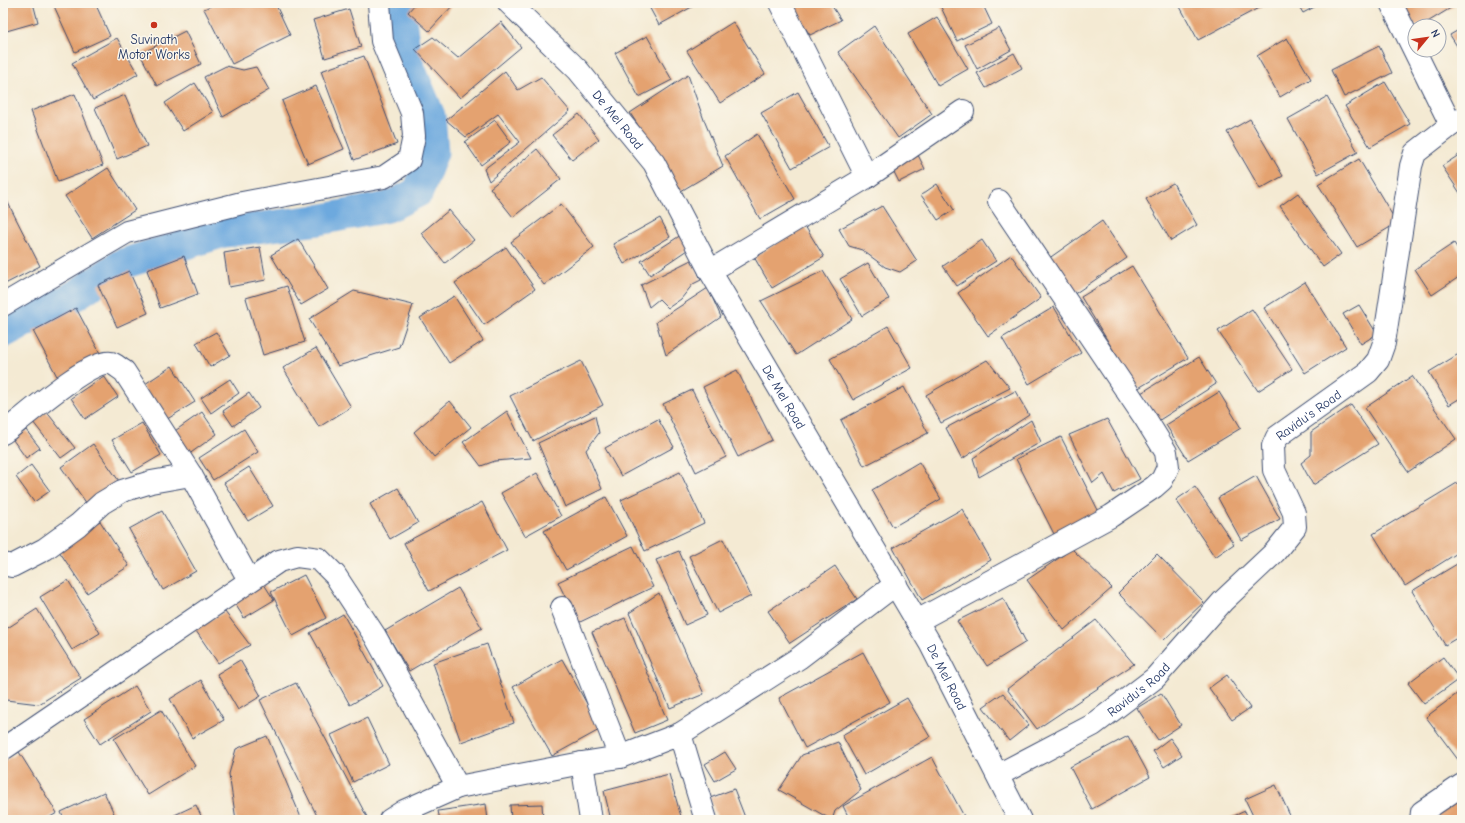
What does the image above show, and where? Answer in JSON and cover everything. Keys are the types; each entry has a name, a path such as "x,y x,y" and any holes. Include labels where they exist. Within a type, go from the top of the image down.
{"street":[{"path":"3,305 127,232 242,203 384,177 409,160 414,136 412,113 382,41 379,3"},
{"name":"De Mel Road","path":"509,3 578,70 654,163 710,271 931,645 1020,820"},
{"path":"780,3 867,177"},
{"path":"1391,3 1457,122"},
{"path":"710,271 867,177 963,110"},
{"name":"Ravidu's Road","path":"998,775 1093,725 1155,678 1223,602 1275,552 1295,527 1294,513 1274,470 1273,446 1277,436 1368,372 1378,360 1384,343 1411,166 1415,152 1457,122"},
{"path":"917,621 1111,516 1154,488 1162,480 1168,467 1166,452 1145,418 999,201"},
{"path":"3,433 72,380 100,364 111,363 124,371 191,475 249,580"},
{"path":"3,564 12,566 45,549 78,525 102,503 122,491 151,482 191,475"},
{"path":"3,749 249,580 279,561 296,556 318,559 335,575 375,636 458,787"},
{"path":"390,820 404,811 458,787 620,757 680,734 799,658 896,584"},
{"path":"562,608 620,757"},
{"path":"680,734 706,820"},
{"path":"582,763 591,820"},
{"path":"1421,820 1422,812 1462,785"}],"building":[{"path":"3,3 33,3 38,22 3,32"},
{"path":"59,3 95,3 110,36 75,52 54,6"},
{"path":"217,3 275,3 290,35 232,64 204,9"},
{"path":"416,3 455,3 429,31 408,12"},
{"path":"647,3 699,3 659,25"},
{"path":"789,3 830,3 841,20 810,35"},
{"path":"939,3 982,3 992,24 957,41"},
{"path":"1178,3 1268,3 1198,40"},
{"path":"1297,3 1322,3 1303,13"},
{"path":"1401,3 1452,3 1454,6 1434,18 1410,18"},
{"path":"349,9 361,47 325,58 313,20"},
{"path":"937,17 968,69 938,86 908,34"},
{"path":"501,22 521,47 460,98 415,49 433,37 458,58"},
{"path":"733,22 765,74 720,103 687,51"},
{"path":"874,26 932,114 898,138 838,52"},
{"path":"999,28 1011,50 977,69 965,45"},
{"path":"1462,28 1462,54 1450,35"},
{"path":"185,31 201,64 157,86 140,54"},
{"path":"647,36 672,80 639,97 615,53"},
{"path":"117,38 138,74 93,100 72,63"},
{"path":"1287,38 1311,79 1280,97 1257,56"},
{"path":"1379,46 1392,73 1344,97 1331,70"},
{"path":"1014,53 1022,68 986,88 977,73"},
{"path":"364,56 397,144 354,160 321,71"},
{"path":"226,66 243,70 256,67 269,90 223,117 204,77"},
{"path":"505,71 518,90 541,77 570,111 489,181 484,169 520,142 498,114 466,137 446,120"},
{"path":"688,75 704,120 723,166 681,191 630,113"},
{"path":"1385,82 1410,124 1370,147 1345,106"},
{"path":"195,83 213,112 183,131 165,103"},
{"path":"316,86 344,149 308,164 282,101"},
{"path":"798,92 829,147 792,168 761,113"},
{"path":"75,94 103,165 58,182 31,111"},
{"path":"125,95 147,146 117,159 95,108"},
{"path":"1327,97 1358,152 1318,174 1288,119"},
{"path":"579,114 599,139 572,160 552,135"},
{"path":"1250,119 1283,176 1260,189 1227,132"},
{"path":"495,120 511,142 481,165 465,142"},
{"path":"757,134 795,199 760,219 725,156"},
{"path":"537,149 561,179 513,217 490,188"},
{"path":"917,153 925,169 899,182 891,166"},
{"path":"1462,153 1462,196 1442,166"},
{"path":"1359,159 1397,223 1357,247 1318,184"},
{"path":"108,168 135,210 92,238 65,196"},
{"path":"1173,183 1197,225 1171,241 1146,199"},
{"path":"937,184 954,210 938,220 921,195"},
{"path":"3,193 40,266 3,285"},
{"path":"1298,193 1341,254 1323,267 1280,206"},
{"path":"561,204 594,247 544,285 511,242"},
{"path":"882,206 917,261 900,272 885,267 862,250 849,246 839,229"},
{"path":"449,210 474,240 445,263 421,233"},
{"path":"660,218 670,237 624,264 613,244"},
{"path":"1102,221 1127,258 1073,295 1048,259"},
{"path":"805,226 824,257 772,288 754,257"},
{"path":"681,235 690,248 650,275 641,261"},
{"path":"298,239 328,289 301,305 271,255"},
{"path":"982,240 996,261 957,286 943,266"},
{"path":"1454,243 1462,255 1462,275 1432,295 1415,269"},
{"path":"260,247 266,280 229,287 224,253"},
{"path":"506,247 535,289 484,325 455,283"},
{"path":"1011,255 1041,298 988,336 958,293"},
{"path":"184,256 198,294 160,308 147,270"},
{"path":"693,259 701,280 693,284 681,299 668,308 659,299 649,307 641,285"},
{"path":"868,263 889,299 862,316 840,279"},
{"path":"1132,266 1188,358 1137,389 1081,297"},
{"path":"129,271 148,313 117,327 98,285"},
{"path":"823,271 852,319 796,355 761,301"},
{"path":"1305,282 1346,347 1305,373 1264,308"},
{"path":"287,286 305,342 263,355 246,298"},
{"path":"708,288 721,317 666,355 656,322"},
{"path":"354,291 413,305 399,347 338,366 309,319"},
{"path":"454,296 483,341 449,363 420,318"},
{"path":"1359,305 1377,334 1361,344 1343,314"},
{"path":"1054,307 1081,353 1029,384 1002,338"},
{"path":"76,308 102,357 59,380 33,331"},
{"path":"1252,309 1292,369 1258,391 1218,331"},
{"path":"888,326 912,368 853,400 830,359"},
{"path":"216,332 230,355 210,367 196,343"},
{"path":"316,348 351,407 319,427 283,368"},
{"path":"1462,352 1462,397 1449,405 1429,372"},
{"path":"1199,357 1216,384 1158,421 1141,393"},
{"path":"987,360 1010,388 941,423 926,395"},
{"path":"581,361 603,405 533,441 510,396"},
{"path":"172,366 195,402 164,421 142,386"},
{"path":"737,370 772,440 738,457 703,387"},
{"path":"104,376 118,397 85,419 71,398"},
{"path":"1412,376 1456,439 1408,472 1365,408"},
{"path":"230,379 239,393 211,413 201,398"},
{"path":"904,387 928,433 864,466 841,420"},
{"path":"692,390 726,457 696,472 663,404"},
{"path":"1015,391 1029,415 962,459 946,428"},
{"path":"1219,392 1241,428 1188,460 1166,425"},
{"path":"249,393 259,408 233,426 223,411"},
{"path":"450,401 471,427 434,457 414,432"},
{"path":"1351,405 1378,444 1313,485 1301,463 1311,455 1311,432"},
{"path":"46,411 75,448 61,458 33,422"},
{"path":"507,411 531,458 495,461 481,466 463,442"},
{"path":"202,412 217,434 188,455 172,433"},
{"path":"595,416 599,433 586,450 602,489 565,507 538,443"},
{"path":"658,419 674,447 621,476 605,448"},
{"path":"1107,419 1140,479 1114,493 1104,474 1093,483 1069,435"},
{"path":"1031,420 1041,442 979,477 973,458"},
{"path":"142,423 161,455 132,472 112,440"},
{"path":"244,429 258,452 213,480 199,458"},
{"path":"26,430 40,448 26,458 13,440"},
{"path":"1061,437 1099,512 1054,534 1016,459"},
{"path":"93,444 119,481 87,504 61,467"},
{"path":"919,462 941,499 893,527 872,490"},
{"path":"31,465 50,491 34,502 16,477"},
{"path":"249,467 273,506 248,521 224,483"},
{"path":"680,472 704,523 645,551 621,500"},
{"path":"537,473 561,516 525,536 501,493"},
{"path":"1256,476 1280,519 1241,540 1218,498"},
{"path":"1462,480 1462,550 1405,586 1373,534"},
{"path":"1195,487 1234,544 1215,557 1176,500"},
{"path":"398,488 418,523 390,539 370,504"},
{"path":"606,497 627,536 566,570 544,531"},
{"path":"482,502 507,550 429,591 404,543"},
{"path":"962,509 991,560 922,600 893,548"},
{"path":"162,511 196,571 163,590 129,529"},
{"path":"100,521 129,566 87,593 57,548"},
{"path":"723,539 751,596 718,613 689,556"},
{"path":"633,546 653,587 578,623 558,582"},
{"path":"1072,549 1112,588 1064,630 1027,580"},
{"path":"679,551 707,615 685,625 656,560"},
{"path":"1157,554 1204,602 1164,640 1118,593"},
{"path":"1462,561 1462,635 1445,645 1412,591"},
{"path":"835,566 857,599 790,643 768,611"},
{"path":"304,575 326,618 293,636 271,592"},
{"path":"68,580 100,633 72,650 40,597"},
{"path":"262,581 274,600 244,618 232,599"},
{"path":"458,588 482,628 409,671 385,631"},
{"path":"659,593 704,694 670,708 629,613"},
{"path":"1003,598 1026,642 987,666 957,621"},
{"path":"37,609 81,678 39,704 6,700 3,695 3,631"},
{"path":"225,612 250,645 218,663 194,628"},
{"path":"343,614 383,686 350,705 310,633"},
{"path":"625,618 667,720 635,733 592,632"},
{"path":"1096,620 1134,664 1037,729 1007,689"},
{"path":"487,644 514,723 461,742 433,663"},
{"path":"863,652 890,702 805,748 779,698"},
{"path":"1443,657 1459,679 1424,704 1408,683"},
{"path":"562,659 601,729 552,756 513,687"},
{"path":"240,660 261,696 238,710 217,674"},
{"path":"1227,675 1250,708 1232,720 1209,688"},
{"path":"201,680 224,720 192,738 170,699"},
{"path":"296,683 367,817 358,820 319,820 260,700"},
{"path":"135,686 151,711 100,744 84,719"},
{"path":"1462,690 1462,765 1426,717"},
{"path":"1003,693 1029,725 1009,741 983,707"},
{"path":"1161,693 1181,725 1158,740 1137,708"},
{"path":"907,698 930,737 864,775 842,735"},
{"path":"161,710 195,766 148,795 114,739"},
{"path":"367,718 389,764 353,782 331,735"},
{"path":"267,736 302,820 236,820 229,774 236,749"},
{"path":"1128,736 1150,777 1092,809 1070,767"},
{"path":"1170,738 1182,755 1164,767 1153,751"},
{"path":"838,742 861,790 835,811 832,820 779,790 802,755"},
{"path":"19,752 57,813 45,820 3,820 3,762"},
{"path":"725,752 736,769 715,781 705,764"},
{"path":"932,757 966,820 850,820 843,806"},
{"path":"669,774 682,820 611,820 604,791"},
{"path":"1276,785 1292,820 1255,820 1245,799"},
{"path":"734,789 746,820 718,820 710,798"},
{"path":"104,792 117,820 64,820 61,812"},
{"path":"1462,797 1462,820 1426,820"},
{"path":"486,804 488,820 440,820 438,811"},
{"path":"542,804 543,820 511,820 510,805"},
{"path":"196,805 203,820 164,820"},
{"path":"1245,811 1249,820 1225,820"}],"waterway":[{"path":"3,333 74,296 122,264 224,232 318,220 388,207 418,192 433,152 430,116 406,59 399,3"}],"place":[{"name":"Suvinath Motor Works","path":"154,25"}]}
